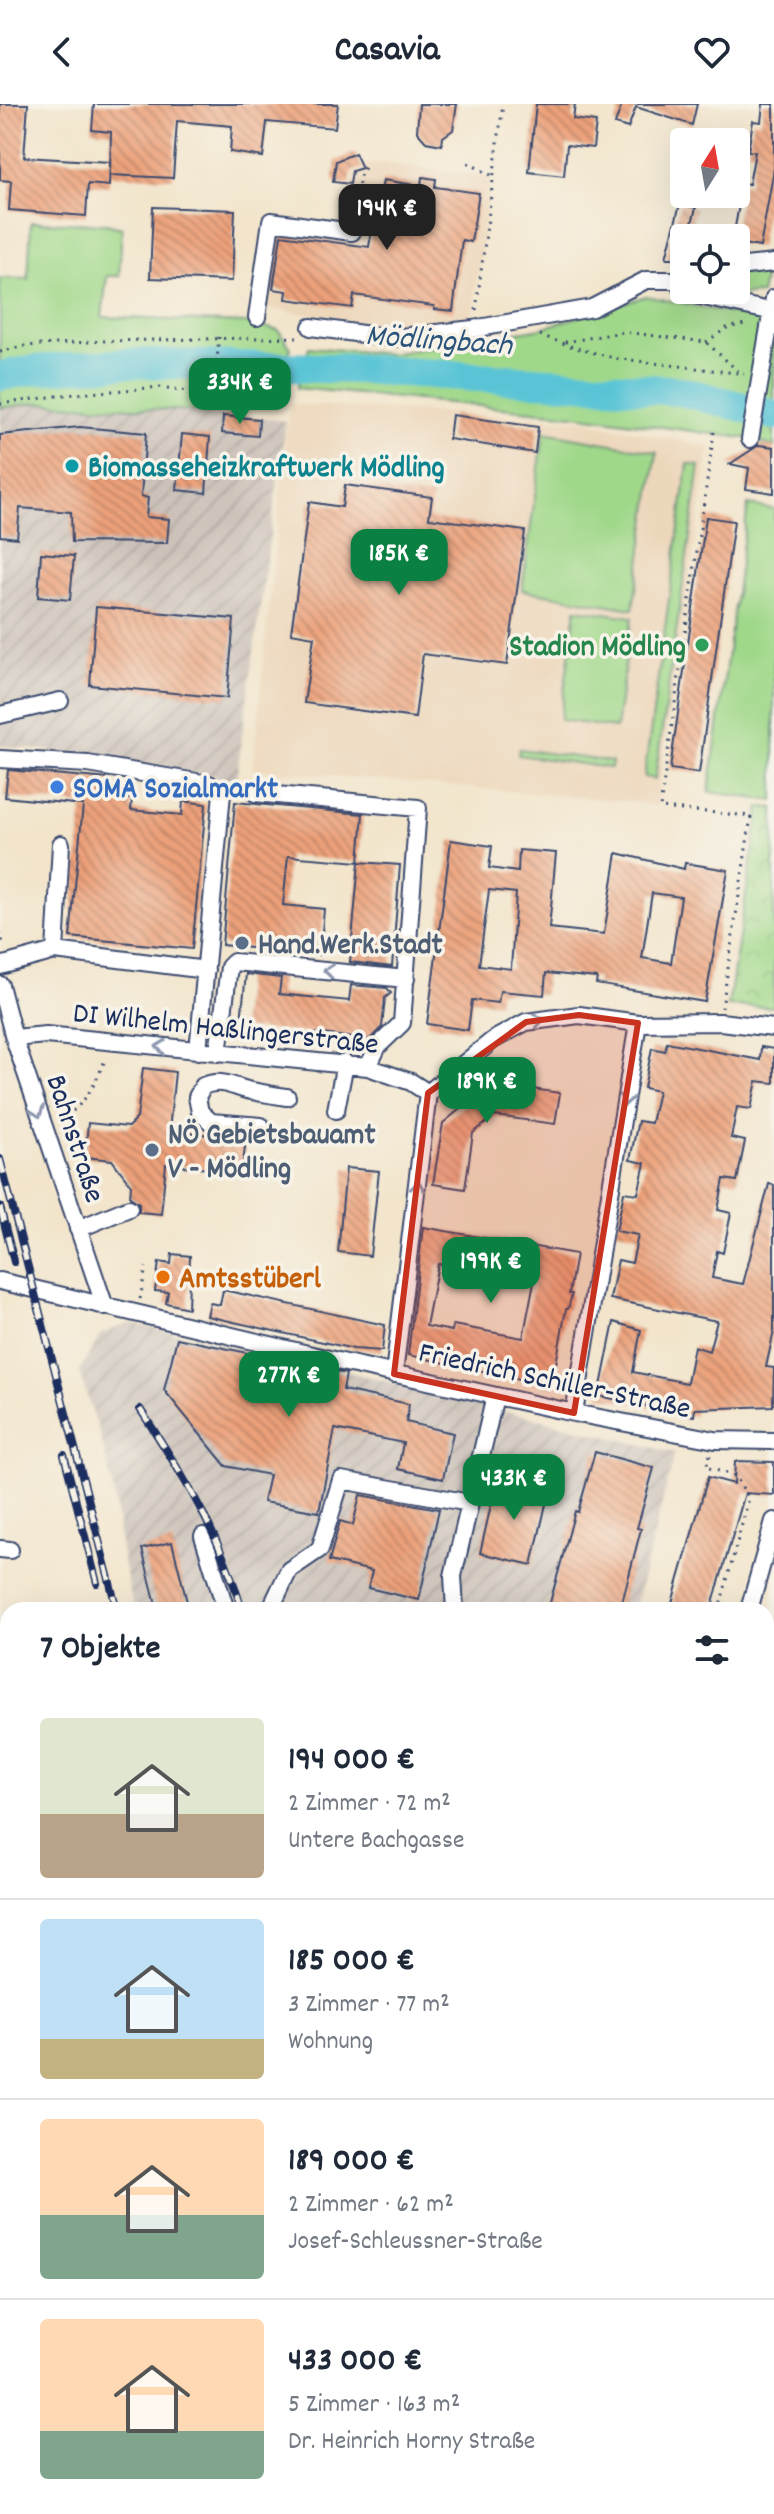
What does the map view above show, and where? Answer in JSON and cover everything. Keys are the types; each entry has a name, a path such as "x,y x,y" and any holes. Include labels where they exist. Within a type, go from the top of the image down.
{"street":[{"path":"257,317 271,221 352,232"},
{"path":"750,266 774,263"},
{"path":"311,327 392,338 473,329 592,308 646,280 670,278"},
{"path":"735,304 772,312 752,432"},
{"path":"0,715 60,701"},
{"path":"0,759 88,764 209,784 218,789 223,797 198,1051"},
{"path":"255,793 418,808 402,1023 378,1046 368,1067"},
{"path":"55,951 61,844"},
{"path":"0,966 55,951 206,970"},
{"path":"218,1053 229,967 234,962 406,979"},
{"name":"Bahnstraße","path":"0,985 43,1127 105,1307"},
{"path":"394,1374 428,1093 493,1040 526,1022 579,1015 638,1023 720,1022 774,1028"},
{"path":"574,1413 638,1023"},
{"name":"DI Wilhelm Haßlingerstraße","path":"14,1038 46,1035 345,1063 368,1067 411,1082 428,1093"},
{"path":"336,1110 345,1063"},
{"path":"261,1126 211,1122 200,1112 197,1097 203,1086 217,1081 287,1097"},
{"path":"78,1229 129,1208"},
{"name":"Friedrich Schiller-Straße","path":"0,1281 137,1315 574,1413 715,1440 774,1441"},
{"path":"455,1602 453,1576 495,1396"},
{"path":"274,1602 289,1570 320,1549 341,1480 470,1503"},
{"path":"751,1602 774,1521"},
{"path":"203,1536 224,1602"}],"path":[{"path":"473,329 503,104"},
{"path":"468,163 493,176"},
{"path":"355,208 360,176 367,164"},
{"path":"706,342 727,328 756,322 772,312"},
{"path":"561,342 623,332 706,342 740,373"},
{"path":"0,404 161,387 214,395 219,337"},
{"path":"714,432 660,808 751,816 720,1022"},
{"path":"43,1127 66,1116 86,1098 105,1060 110,1042"},
{"path":"137,1315 146,1267"},
{"path":"715,1440 706,1467 735,1476 749,1498 721,1602"}],"highlighted area":[{"path":"579,1015 638,1023 574,1413 394,1374 428,1093 526,1022"}],"shaded area":[{"path":"383,163 491,177 472,316 388,327 260,307 275,224 345,235 356,165"},
{"path":"35,403 212,412 286,421 236,780 0,746 0,408"},
{"path":"289,404 585,421 709,447 656,806 253,769"},
{"path":"131,1323 353,1373 675,1453 636,1602 132,1602 122,1557 114,1493 100,1434 79,1372 101,1334"}],"green space":[{"path":"31,222 106,224 122,228 119,276 107,276 102,317 246,323 278,330 291,348 274,386 210,382 212,412 35,403 0,408 0,278 28,279"},
{"path":"766,270 761,294 750,295 750,272"},
{"path":"646,296 670,301 670,304 685,304 774,322 774,447 751,439 574,415 297,388 309,347 390,354 542,328"},
{"path":"544,432 657,452 633,609 522,590"},
{"path":"688,464 700,466 655,779 644,777"},
{"path":"748,505 774,509 774,801 709,792"},
{"path":"576,609 632,617 616,728 560,720"},
{"path":"519,749 612,762 611,768 518,755"},
{"path":"760,807 774,808 774,1007 728,1006"}],"building":[{"path":"0,104 28,104 24,157 110,162 109,186 88,184 86,216 9,210 11,181 0,180"},
{"path":"94,104 338,104 335,128 267,122 263,157 230,152 232,126 177,121 173,178 110,175 111,132 92,130"},
{"path":"419,104 457,104 453,130 443,137 442,145 426,142 417,132"},
{"path":"536,104 575,104 573,119 596,122 593,148 567,145 564,176 529,172"},
{"path":"622,104 697,104 692,125 636,107 628,128 615,124"},
{"path":"763,104 774,104 774,169 760,247 750,245 750,224 736,224 738,208 750,208 750,179 755,152 750,151 750,139 753,121 761,122"},
{"path":"355,153 362,168 352,171 350,184 333,182 336,161"},
{"path":"422,177 436,179 435,187 479,193 471,242 462,240 453,311 354,295 352,308 286,299 287,291 273,289 281,235 369,247 383,180 421,186"},
{"path":"153,207 235,210 232,281 150,278"},
{"path":"679,208 696,208 692,224 675,224"},
{"path":"452,415 538,427 535,453 449,439"},
{"path":"223,416 259,419 258,436 222,433"},
{"name":"Biomasseheizkraftwerk Mödling","path":"80,427 146,433 141,496 148,498 146,517 169,519 167,543 72,542 71,512 20,508 17,538 0,536 0,435"},
{"path":"182,434 210,437 206,493 177,490"},
{"path":"759,445 774,447 774,493 746,489 749,468 730,464"},
{"path":"345,485 432,497 429,518 525,531 507,665 423,654 415,718 304,703 314,637 291,633 309,502 342,507"},
{"name":"Stadion Mödling","path":"706,517 734,521 699,773 670,769"},
{"path":"41,553 74,556 70,600 38,597"},
{"path":"96,607 234,619 227,698 90,685"},
{"path":"8,770 109,779 108,796 132,799 131,810 182,815 183,801 206,804 192,949 70,937 83,805 5,797"},
{"path":"235,802 363,814 359,862 288,856 283,905 324,909 320,955 222,945"},
{"path":"451,840 492,846 489,868 518,872 519,850 556,853 549,928 604,934 617,853 684,869 685,863 728,870 705,1002 596,984 597,978 546,973 544,995 500,991 498,1003 472,1000 468,1030 427,1024","holes":["489,890 516,893 511,969 479,965","652,893 681,897 671,963 642,958"]},
{"path":"359,862 400,865 392,967 350,962"},
{"path":"246,974 281,978 279,994 349,1001 351,985 387,988 391,993 385,998 382,1027 369,1040 248,1029 243,1027 241,1021"},
{"path":"667,1042 760,1060 761,1047 774,1049 774,1083 757,1081 751,1109 737,1107 731,1138 745,1141 737,1181 724,1179 718,1210 731,1213 723,1253 717,1251 712,1278 743,1284 769,1184 774,1185 774,1331 766,1367 774,1368 773,1406 695,1409 694,1416 599,1396 614,1322 641,1330 633,1372 687,1383 694,1346 709,1351 717,1321 610,1299 618,1260 632,1263 638,1235 616,1231 624,1192 638,1194 645,1163 630,1160 638,1121 651,1123 658,1091 644,1088 652,1048 665,1051"},
{"path":"143,1068 175,1072 170,1121 178,1132 246,1138 242,1173 166,1164 161,1214 139,1212 139,1203 130,1197 131,1185 112,1160 85,1157 88,1123 128,1127 137,1118"},
{"path":"492,1083 560,1093 555,1124 495,1116 473,1133 465,1189 433,1184 443,1123"},
{"path":"346,1168 379,1171 370,1256 338,1252"},
{"path":"423,1227 576,1254 569,1294 572,1294 566,1309 552,1386 408,1355","holes":["438,1264 482,1272 480,1285 499,1288 502,1276 534,1282 523,1338 453,1325 452,1331 426,1326"]},
{"path":"172,1254 190,1256 188,1308 166,1303 168,1292 155,1291 159,1262 171,1264"},
{"path":"223,1290 385,1325 382,1351 354,1349 207,1316 210,1303 220,1305"},
{"path":"177,1338 346,1374 343,1390 409,1404 406,1422 453,1433 443,1479 398,1469 403,1443 335,1429 319,1512 263,1502 269,1475 226,1466 164,1390"},
{"path":"595,1452 654,1468 637,1528 641,1529 622,1602 550,1602 575,1511 578,1512"},
{"path":"735,1461 774,1462 774,1495 745,1493 713,1602 672,1602 708,1477 734,1484"},
{"path":"497,1479 549,1491 532,1565 480,1553"},
{"path":"360,1495 439,1509 419,1600 368,1588 372,1571 329,1561 340,1521 353,1525"},
{"path":"172,1542 187,1602 155,1602 142,1549"}],"waterway":[{"name":"Mödlingbach","path":"0,376 34,370 127,363 360,369 680,391 774,415"}],"railway":[{"path":"0,1159 115,1602"},
{"path":"0,1207 14,1262"},
{"path":"140,1409 212,1531 239,1602"},
{"path":"64,1455 97,1583"}],"place":[{"name":"Biomasseheizkraftwerk Mödling","path":"72,466"},
{"name":"Stadion Mödling","path":"702,645"},
{"name":"SOMA Sozialmarkt","path":"57,787"},
{"name":"Hand.Werk.Stadt","path":"242,943"},
{"name":"NÖ Gebietsbauamt V - Mödling","path":"152,1150"},
{"name":"Amtsstüberl","path":"163,1277"}]}
